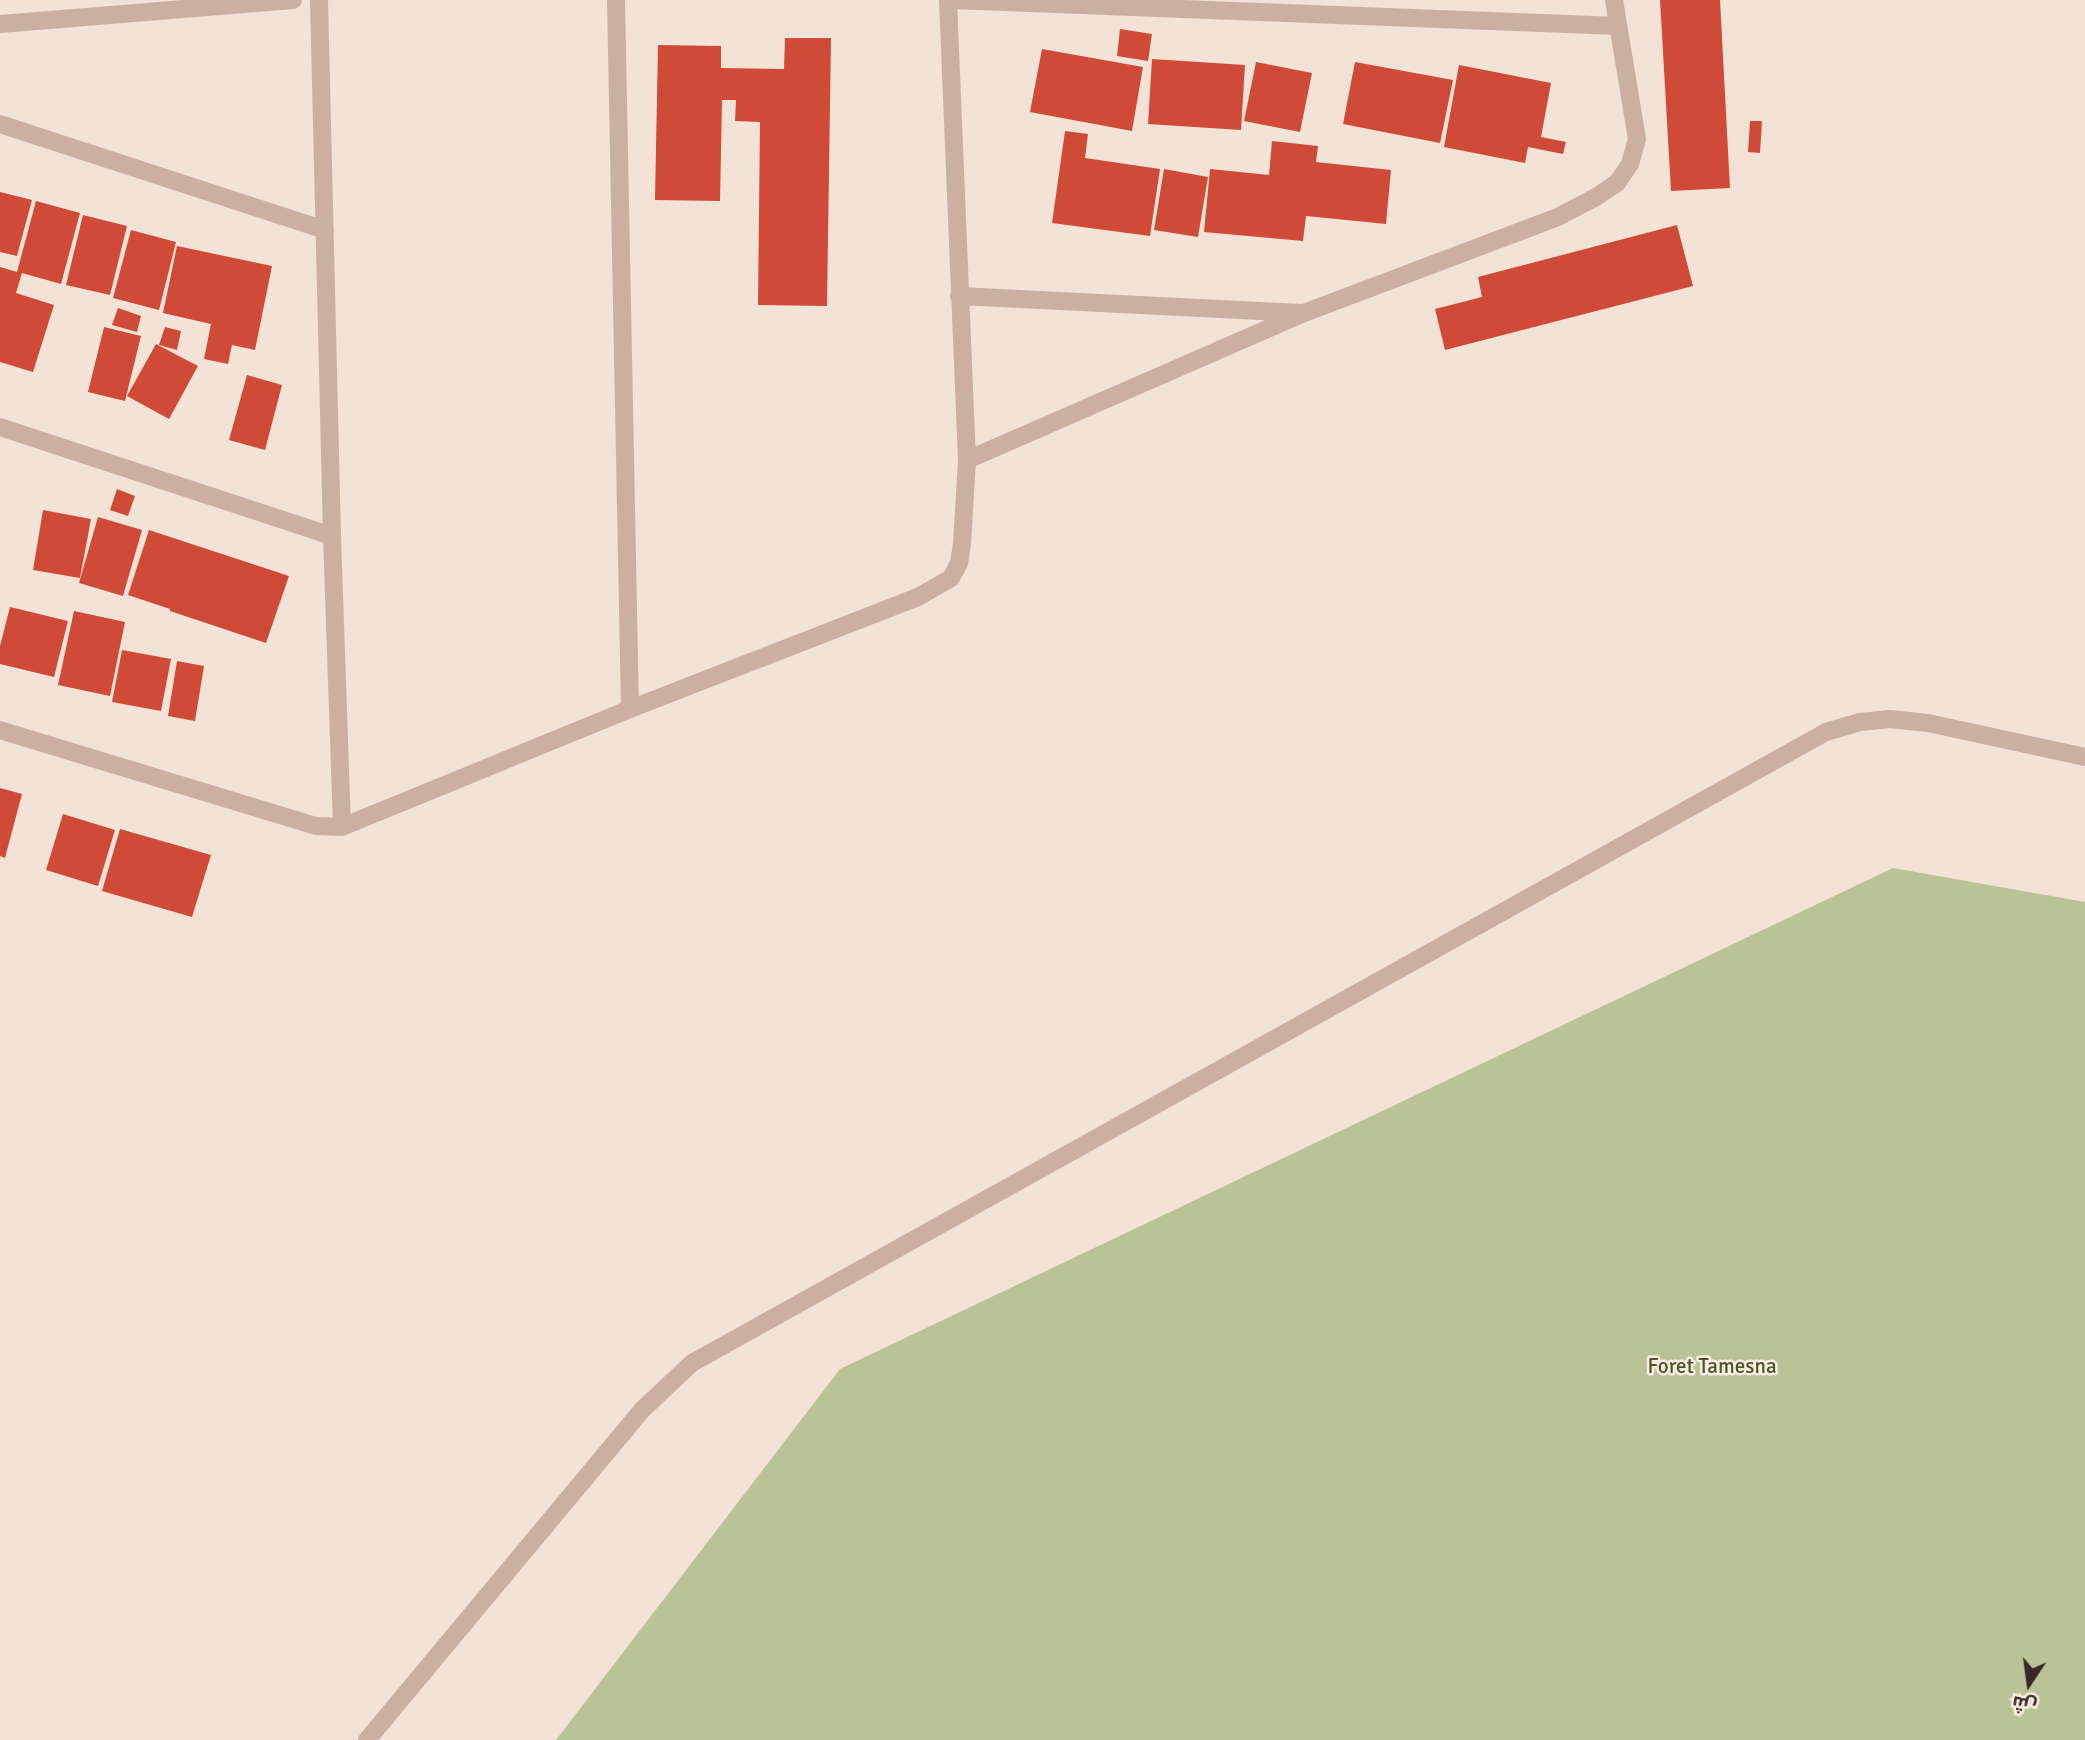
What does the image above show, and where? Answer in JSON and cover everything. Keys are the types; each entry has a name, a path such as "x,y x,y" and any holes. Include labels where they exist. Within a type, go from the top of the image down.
{"street":[{"path":"0,24 293,0"},
{"path":"320,0 332,536 342,827"},
{"path":"616,0 630,709"},
{"path":"0,730 316,826 342,827 630,709 918,597 951,578 959,562 962,544 967,460 959,296 951,0 1618,26"},
{"path":"967,460 1304,313 1558,218 1617,183 1630,164 1637,139 1614,0"},
{"path":"0,124 325,230"},
{"path":"959,296 1304,313"},
{"path":"0,427 332,536"},
{"path":"367,1740 642,1410 692,1363 1826,732 1860,722 1890,719 1928,723 2085,757"}],"green space":[{"name":"Foret Tamesna","path":"1893,868 2085,902 2085,1740 556,1740 840,1369"}],"building":[{"path":"1660,0 1720,0 1730,188 1671,191"},
{"path":"1120,29 1152,34 1148,61 1117,56"},
{"path":"785,38 831,38 827,306 758,305 760,122 735,121 736,100 722,100 720,201 655,200 658,45 721,46 721,68 784,69"},
{"path":"1042,49 1143,67 1132,131 1030,112"},
{"path":"1152,59 1245,65 1241,130 1148,124"},
{"path":"1256,62 1312,73 1300,132 1244,121"},
{"path":"1355,62 1453,80 1440,143 1343,124"},
{"path":"1459,65 1551,83 1541,137 1566,142 1563,154 1528,147 1525,163 1444,147"},
{"path":"1750,121 1762,121 1760,153 1748,152"},
{"path":"1065,131 1088,134 1085,158 1160,169 1150,236 1052,223"},
{"path":"1272,141 1318,146 1316,162 1391,170 1386,224 1306,216 1303,241 1204,232 1210,169 1269,175"},
{"path":"1164,169 1208,177 1198,237 1154,230"},
{"path":"0,192 32,200 17,256 0,252"},
{"path":"36,201 80,213 61,284 22,273 16,293 54,305 33,372 0,362 0,267 17,272"},
{"path":"83,215 127,226 110,295 66,285"},
{"path":"1677,225 1693,286 1445,350 1435,309 1482,297 1478,277"},
{"path":"131,230 176,242 159,310 113,298"},
{"path":"177,246 272,266 255,350 232,345 228,364 204,359 211,324 163,313"},
{"path":"118,308 141,316 137,332 112,325"},
{"path":"104,327 141,336 125,401 88,392"},
{"path":"165,327 181,331 177,350 159,345"},
{"path":"156,344 198,366 169,419 127,396"},
{"path":"247,375 282,385 265,450 229,440"},
{"path":"117,489 135,496 128,516 110,510"},
{"path":"43,510 91,519 80,578 33,570"},
{"path":"98,517 142,530 123,596 79,583"},
{"path":"149,530 289,576 266,643 128,595"},
{"path":"10,607 68,621 54,677 0,664 0,646"},
{"path":"74,611 125,622 110,696 58,685"},
{"path":"122,650 171,659 161,711 112,702"},
{"path":"177,661 204,666 195,721 168,716"},
{"path":"0,788 22,794 5,858 0,856"},
{"path":"63,814 115,830 98,886 46,870"},
{"path":"120,829 211,855 192,917 102,891"}]}
